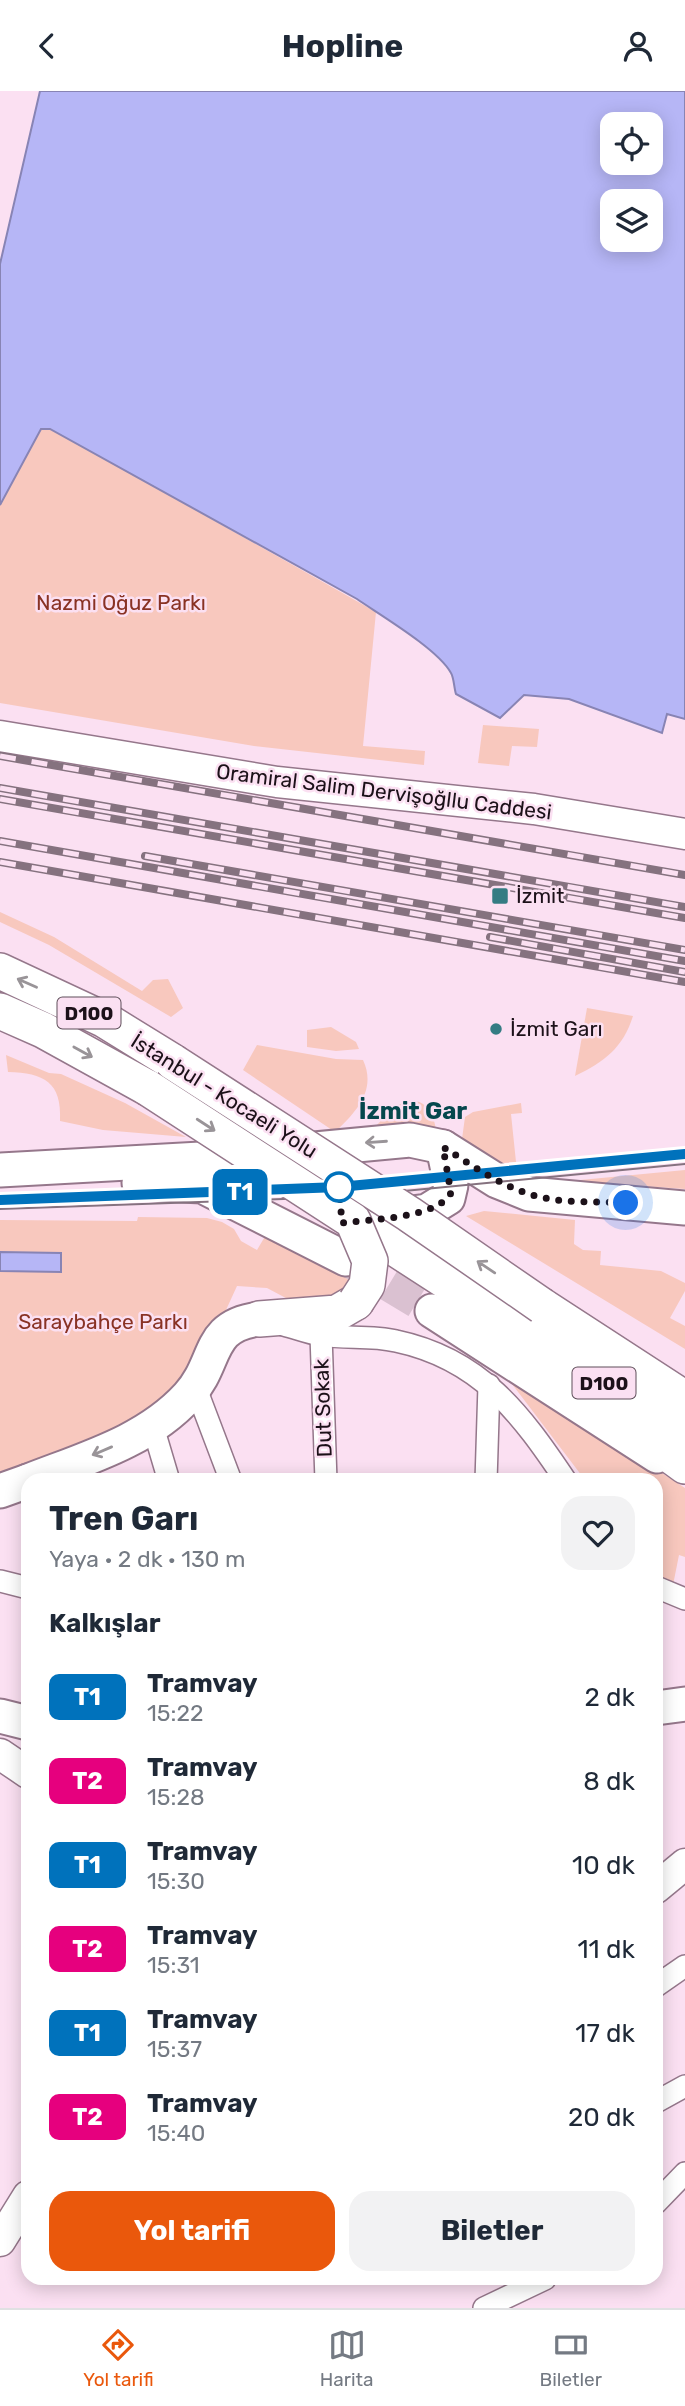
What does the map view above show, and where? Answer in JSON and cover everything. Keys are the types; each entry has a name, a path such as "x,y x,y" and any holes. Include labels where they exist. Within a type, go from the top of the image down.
{"highway":[{"name":"İstanbul - Kocaeli Yolu","path":"0,971 105,1020 409,1214 526,1325 685,1399"},
{"name":"D100","path":"0,1011 43,1030 148,1088 353,1221 526,1325 685,1436"},
{"path":"259,1319 337,1313 356,1303 367,1285 370,1261 353,1221"},
{"path":"526,1325 685,1378"},
{"path":"526,1325 685,1466"}],"main road":[{"name":"Oramiral Salim Dervişoğllu Caddesi","path":"0,719 275,763 341,772 527,788 685,815"},
{"name":"Oramiral Salim Dervişoğllu Caddesi","path":"0,736 277,782 520,807 685,834"},
{"path":"0,1170 219,1158 410,1140 443,1147 497,1181 529,1194 685,1209"},
{"path":"275,1222 320,1225 427,1211 448,1198 452,1185 443,1147"},
{"path":"0,1186 190,1184 220,1193 346,1259"},
{"path":"432,1311 685,1474"},
{"path":"47,1473 153,1427 195,1386 225,1332 239,1321 259,1319"},
{"path":"0,1492 21,1484"},
{"path":"663,1707 685,1704"},
{"path":"0,1716 21,1721"},
{"path":"0,1754 21,1768"},
{"path":"663,1882 685,1864"},
{"path":"663,1889 685,1892"},
{"path":"0,2241 21,2208"}],"street":[{"path":"259,1319 321,1335 378,1338 412,1345 442,1357 489,1385 521,1415 561,1473"},
{"name":"Dut Sokak","path":"321,1335 326,1473"},
{"path":"486,1473 489,1385"},
{"path":"195,1386 228,1473"},
{"path":"153,1427 167,1473"},
{"path":"0,1581 21,1586"},
{"path":"663,1590 685,1599"},
{"path":"663,1981 685,1966"},
{"path":"663,2098 685,2087"},
{"path":"663,2196 685,2173"},
{"path":"484,2308 532,2285"}],"green space":[{"name":"Nazmi Oğuz Parkı","path":"41,429 49,429 82,446 376,612 363,746 425,751 424,765 254,746 0,703 0,505"},
{"path":"483,725 539,729 537,747 512,746 509,766 478,763"},
{"path":"0,912 54,937 142,991 153,980 168,979 183,1008 171,1017 49,945 0,922"},
{"path":"587,1008 633,1016 624,1037 611,1053 575,1076"},
{"path":"331,1027 356,1042 359,1049 336,1051 307,1047 307,1030"},
{"path":"257,1045 336,1059 363,1060 367,1081 362,1100 335,1132 243,1070"},
{"path":"6,1055 49,1073 61,1074 125,1103 186,1137 103,1130 60,1121 58,1097 54,1089 41,1078 8,1072"},
{"path":"409,1100 425,1105 433,1117 436,1129 410,1125 376,1126 394,1107"},
{"path":"521,1103 522,1113 511,1114 516,1162 503,1163 462,1139 465,1117 473,1112"},
{"path":"685,1170 685,1189 570,1181"},
{"path":"484,1211 575,1220 574,1244 583,1250 601,1251 600,1265 661,1271 685,1283 685,1291 670,1318 685,1326 685,1349 466,1216"},
{"name":"Saraybahçe Parkı","path":"138,1217 207,1218 222,1222 234,1229 241,1241 257,1250 270,1228 351,1274 352,1290 299,1305 267,1288 237,1286 215,1334 158,1412 0,1481 0,1220 137,1221"},
{"path":"499,1367 662,1473 580,1473"},
{"path":"663,1474 685,1488 685,1557 679,1555 673,1585 663,1577"}],"water":[{"path":"40,91 685,91 685,719 667,714 662,733 569,699 524,695 500,718 456,694 451,673 434,654 357,599 50,429 41,429 0,505 0,264"},
{"path":"0,1252 61,1253 61,1272 0,1271"}],"tunnel":[{"path":"346,1259 432,1311"}],"tram line":[{"name":"T1","path":"0,1200 339,1187 685,1154"},
{"path":"0,1209 342,1197 685,1164"}],"railway":[{"path":"0,756 685,875"},
{"path":"0,788 685,907"},
{"path":"0,799 685,918"},
{"path":"0,841 685,961"},
{"path":"145,856 685,950"},
{"path":"0,862 685,982"},
{"path":"490,937 685,972"}],"place":[{"name":"İzmit","path":"500,896"},
{"name":"İzmit Garı","path":"496,1029"}],"district":[{"name":"İzmit Gar","path":"413,1111"}],"route":[{"path":"339,1187 342,1223 427,1211 444,1202 451,1193 452,1185 443,1147 497,1181 529,1194 552,1199 626,1203"}]}
